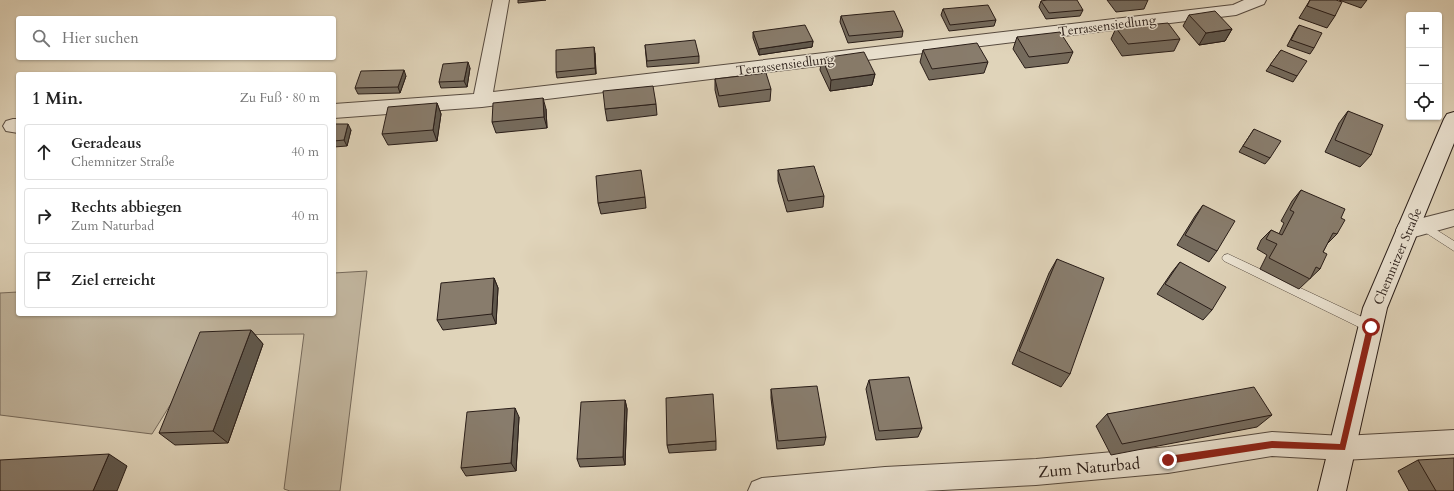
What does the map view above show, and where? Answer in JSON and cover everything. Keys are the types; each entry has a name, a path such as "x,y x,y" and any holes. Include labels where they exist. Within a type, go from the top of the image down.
{"street":[{"path":"482,100 501,0"},
{"name":"Terrassensiedlung","path":"336,111 482,100 1236,10 1258,0"},
{"name":"Chemnitzer Straße","path":"1334,490 1375,308 1416,228 1454,119"},
{"path":"1416,228 1454,218"},
{"name":"Zum Naturbad","path":"762,491 885,480 1044,472 1168,460 1272,444 1343,448 1454,442"}],"lane":[{"path":"1416,228 1454,247"},
{"path":"1228,258 1371,327"}],"shaded area":[{"path":"367,271 340,491 290,491 284,489 304,334 214,335 152,434 0,415 0,293 16,292 16,316 336,316 336,273"}],"building":[{"path":"1077,0 1083,10 1049,13 1041,1"},
{"path":"1310,0 1336,0 1342,2 1335,16 1307,6"},
{"path":"988,5 996,20 950,25 943,9"},
{"path":"894,11 903,31 849,36 841,16"},
{"path":"1215,11 1232,29 1206,33 1189,15"},
{"path":"1168,23 1180,39 1128,44 1116,28"},
{"path":"805,25 813,41 759,49 753,32"},
{"path":"1299,25 1322,33 1314,48 1291,40"},
{"path":"1060,32 1073,52 1029,57 1017,37"},
{"path":"695,40 699,56 647,61 645,45"},
{"path":"977,43 988,62 932,69 923,50"},
{"path":"594,47 595,68 556,72 556,50"},
{"path":"1281,50 1307,61 1297,76 1270,65"},
{"path":"864,52 875,74 831,80 822,58"},
{"path":"468,62 464,81 439,82 443,64"},
{"path":"404,70 398,87 355,88 361,71"},
{"path":"766,73 771,89 719,96 715,79"},
{"path":"653,86 656,104 605,109 603,91"},
{"path":"543,98 544,117 492,122 493,103"},
{"path":"437,103 433,130 382,134 388,107"},
{"path":"1348,111 1383,125 1371,155 1335,140"},
{"path":"336,124 348,124 344,140 336,141"},
{"path":"1254,129 1281,141 1270,158 1243,146"},
{"path":"814,166 824,196 788,201 778,170"},
{"path":"641,170 645,197 598,203 596,176"},
{"path":"1301,190 1345,209 1341,218 1345,220 1337,234 1333,233 1323,252 1327,254 1320,269 1316,267 1310,279 1269,258 1277,244 1266,239 1271,230 1282,235 1294,212 1290,210"},
{"path":"1203,205 1235,221 1217,251 1185,235"},
{"path":"1057,259 1104,278 1070,374 1019,351"},
{"path":"1180,262 1226,287 1212,310 1165,284"},
{"path":"494,278 492,314 437,320 441,283"},
{"path":"251,330 213,431 159,433 200,332"},
{"path":"909,377 922,428 879,431 869,380"},
{"path":"817,386 826,437 778,441 771,389"},
{"path":"1254,387 1272,415 1122,444 1107,414"},
{"path":"713,394 716,441 667,445 666,398"},
{"path":"625,400 623,457 577,459 581,402"},
{"path":"515,408 511,463 461,468 467,412"},
{"path":"109,454 93,491 0,491 0,460"},
{"path":"1454,458 1454,491 1436,491 1418,460"}],"route":[{"path":"1168,460 1272,444 1343,448 1371,327"}]}
